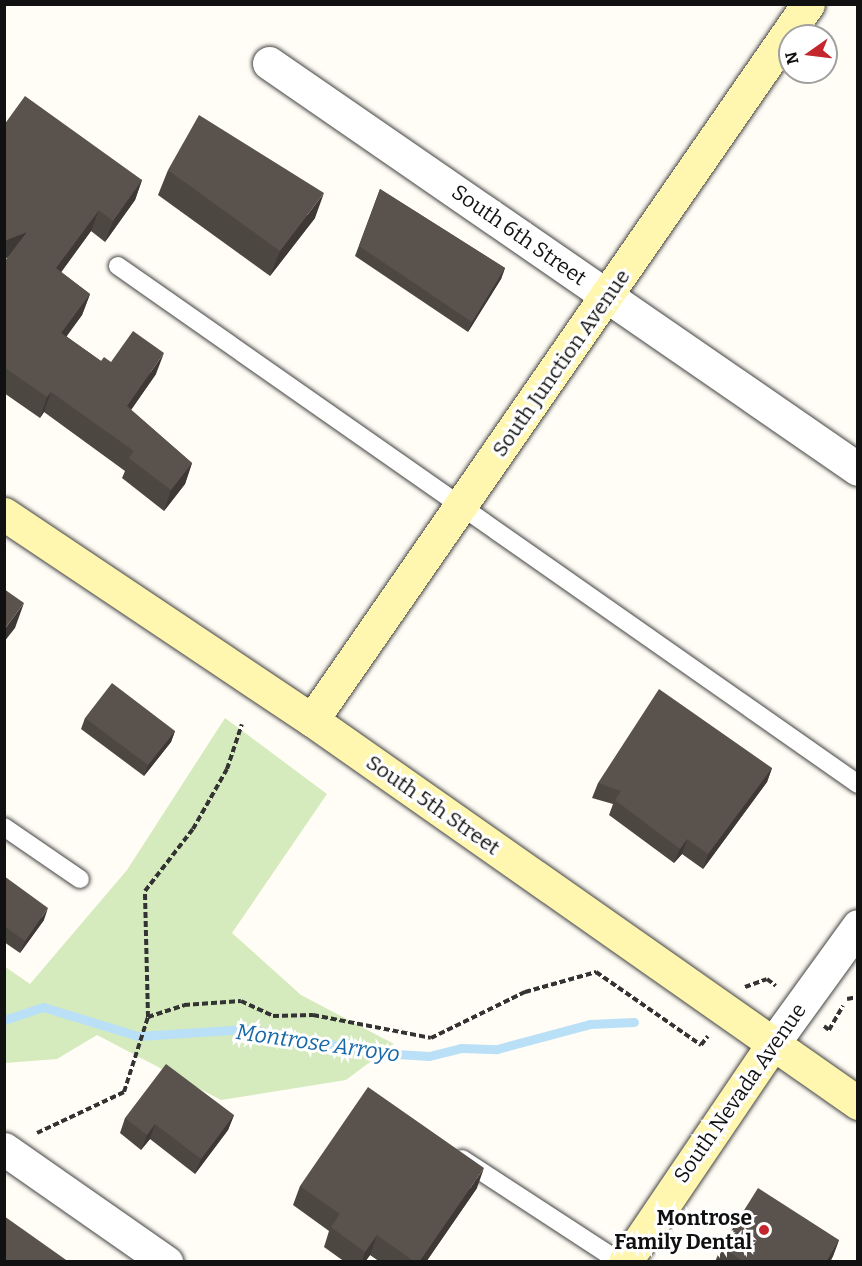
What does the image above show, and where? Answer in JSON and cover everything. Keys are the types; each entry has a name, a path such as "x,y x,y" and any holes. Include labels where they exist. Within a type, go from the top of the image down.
{"street":[{"name":"South Junction Avenue","path":"312,720 808,4"},
{"name":"South 6th Street","path":"269,63 858,469"},
{"name":"South 5th Street","path":"4,514 312,720 772,1045 858,1103"},
{"name":"South Nevada Avenue","path":"625,1262 772,1045 858,926"},
{"path":"16,1142 166,1262"}],"lane":[{"path":"118,266 462,503 858,784"},
{"path":"4,827 80,879"},
{"path":"442,1145 620,1262"}],"path":[{"path":"16,1142 89,1113 124,1092 147,1028 145,891 193,829 227,769 242,724"},
{"path":"148,1017 184,1005 241,1001 273,1016 313,1015 431,1038 525,992 596,972 700,1045"},
{"path":"748,982 767,978"},
{"path":"829,1030 847,999 858,997"}],"green space":[{"path":"225,718 327,794 232,933 301,995 394,1044 346,1080 221,1100 97,1035 57,1059 5,1063 4,966 30,984 127,870"}],"building":[{"path":"25,96 142,180 113,221 99,210 56,268 90,294 61,333 101,361 104,357 111,362 133,331 164,353 127,406 192,463 171,490 129,458 134,451 51,392 47,397 4,367 4,262 27,232 4,241 4,125"},
{"path":"199,115 324,193 280,251 168,170"},
{"path":"380,189 505,268 472,322 359,246"},
{"path":"4,589 24,603 4,630"},
{"path":"112,683 175,731 148,765 85,718"},
{"path":"659,689 772,768 708,854 687,839 680,849 615,800 621,791 598,783"},
{"path":"4,876 48,908 25,941 4,926"},
{"path":"166,1064 234,1115 201,1159 155,1124 147,1135 125,1118"},
{"path":"368,1087 484,1168 419,1262 415,1262 377,1235 365,1252 331,1227 340,1214 300,1186"},
{"name":"Montrose Family Dental","path":"758,1188 839,1240 826,1262 744,1262 721,1247"},
{"path":"4,1216 69,1262 4,1262"}],"waterway":[{"name":"Montrose Arroyo","path":"4,1020 43,1007 138,1036 247,1029 381,1053 429,1056 461,1048 497,1049 590,1024 634,1022"}],"place":[{"name":"Montrose Family Dental","path":"764,1230"}]}
